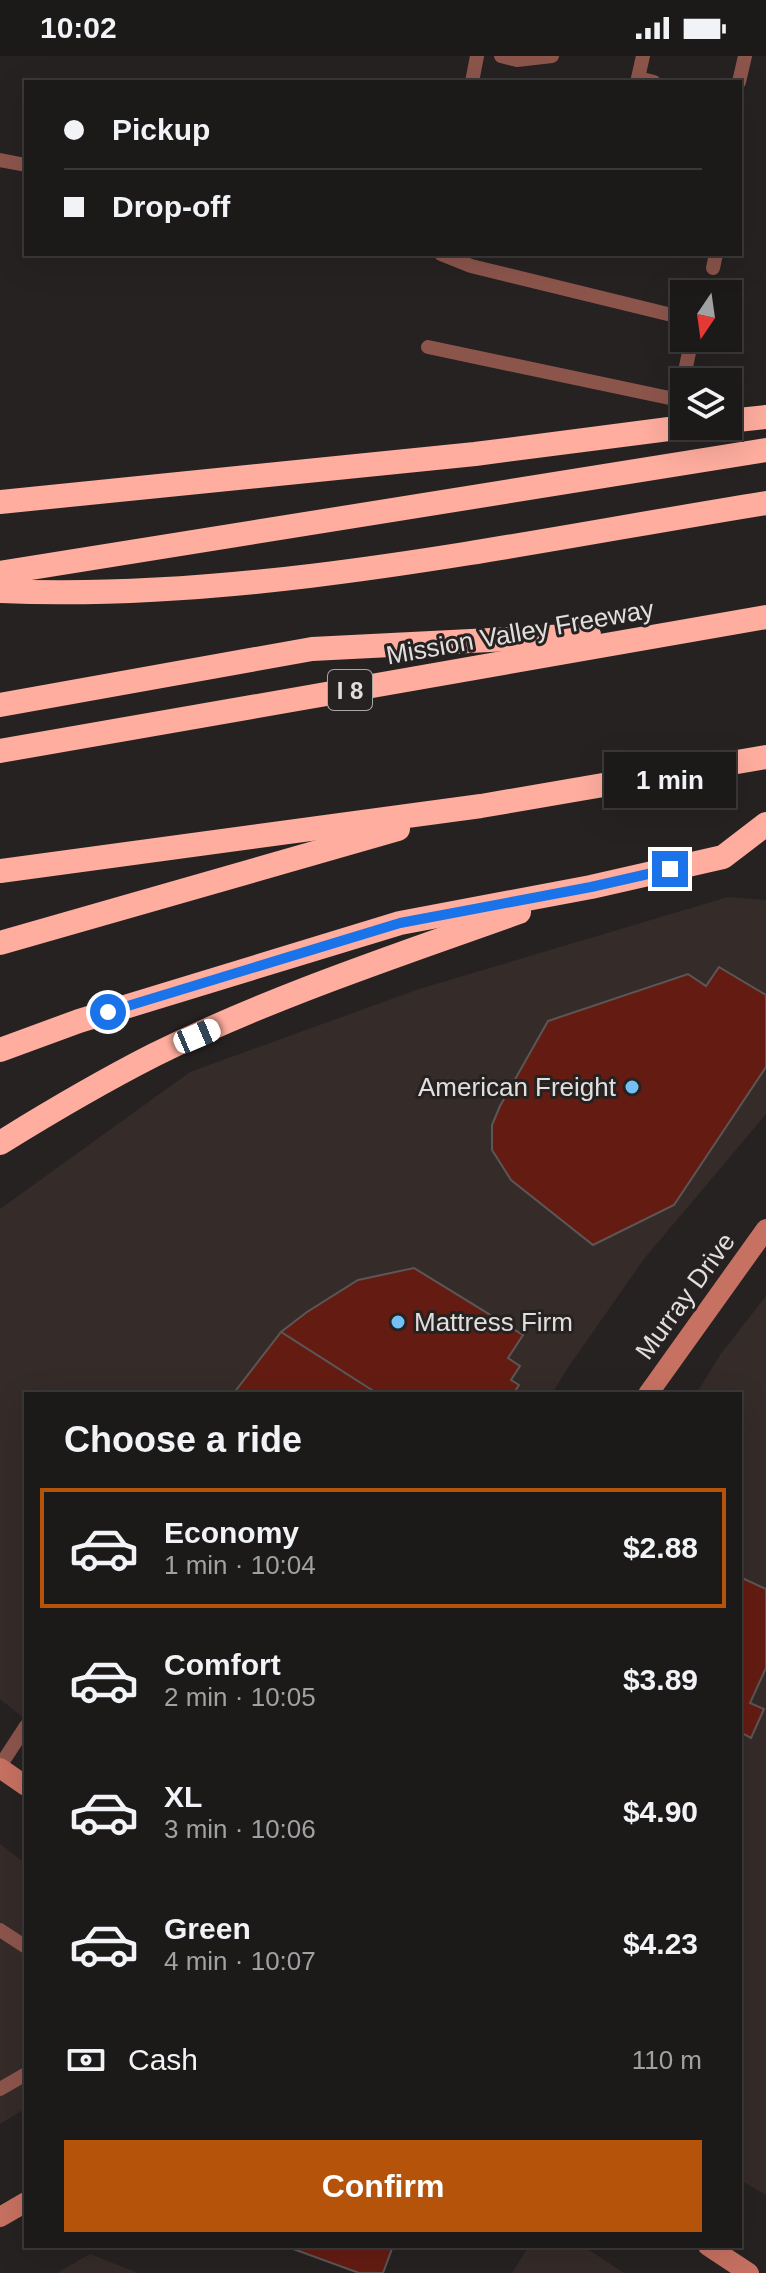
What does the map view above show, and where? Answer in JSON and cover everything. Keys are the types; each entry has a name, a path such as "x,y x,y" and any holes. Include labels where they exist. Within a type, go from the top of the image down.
{"highway":[{"path":"742,420 766,417"},
{"path":"0,502 475,454 670,429"},
{"path":"0,573 766,450"},
{"path":"0,591 183,588 363,569 766,503"},
{"name":"Mission Valley Freeway","path":"0,751 766,617"},
{"path":"0,705 312,649 699,629"},
{"path":"0,871 481,806 766,757"},
{"path":"0,943 481,806"},
{"path":"0,1050 79,1021 400,923 591,887 723,857 766,824"},
{"path":"0,1143 78,1095 157,1054 299,992 591,887"}],"main road":[{"name":"Murray Drive","path":"649,1392 766,1229"},
{"path":"0,1767 24,1785"},
{"path":"0,2217 24,2203"},
{"path":"711,2248 749,2273"}],"lane":[{"path":"472,80 477,56"},
{"path":"501,56 517,60 552,56"},
{"path":"643,56 638,78 646,80"},
{"path":"739,80 745,56"},
{"path":"0,160 24,165"},
{"path":"446,256 471,266 670,315"},
{"path":"428,347 679,400 689,352"},
{"path":"0,1767 24,1729"},
{"path":"0,1930 24,1946"},
{"path":"0,2089 24,2075"}],"shaded area":[{"path":"728,897 766,900 766,1114 644,1259 553,1392 24,1392 24,1718 0,1699 0,1209 190,1072 419,989"},
{"path":"766,1296 766,2195 742,2181 742,1392 697,1392 720,1355"},
{"path":"0,1844 24,1862 24,2109 0,2124"},
{"path":"528,2248 586,2248 624,2273 512,2273"},
{"path":"90,2254 138,2273 57,2273"}],"building":[{"name":"American Freight","path":"719,967 766,995 766,1067 674,1205 593,1245 511,1180 492,1150 492,1125 500,1106 548,1021 688,974 706,986"},
{"name":"Mattress Firm","path":"414,1268 523,1335 508,1358 520,1366 511,1380 519,1385 514,1392 375,1392 281,1332 358,1280"},
{"path":"281,1332 375,1392 235,1392"},
{"path":"742,1578 766,1589 766,1668 750,1703 764,1709 751,1738 742,1733"},
{"path":"290,2248 392,2248 383,2273 359,2273"}],"place":[{"name":"American Freight","path":"632,1087"},
{"name":"Mattress Firm","path":"398,1322"}],"route":[{"path":"108,1012 400,923 670,869"}]}
